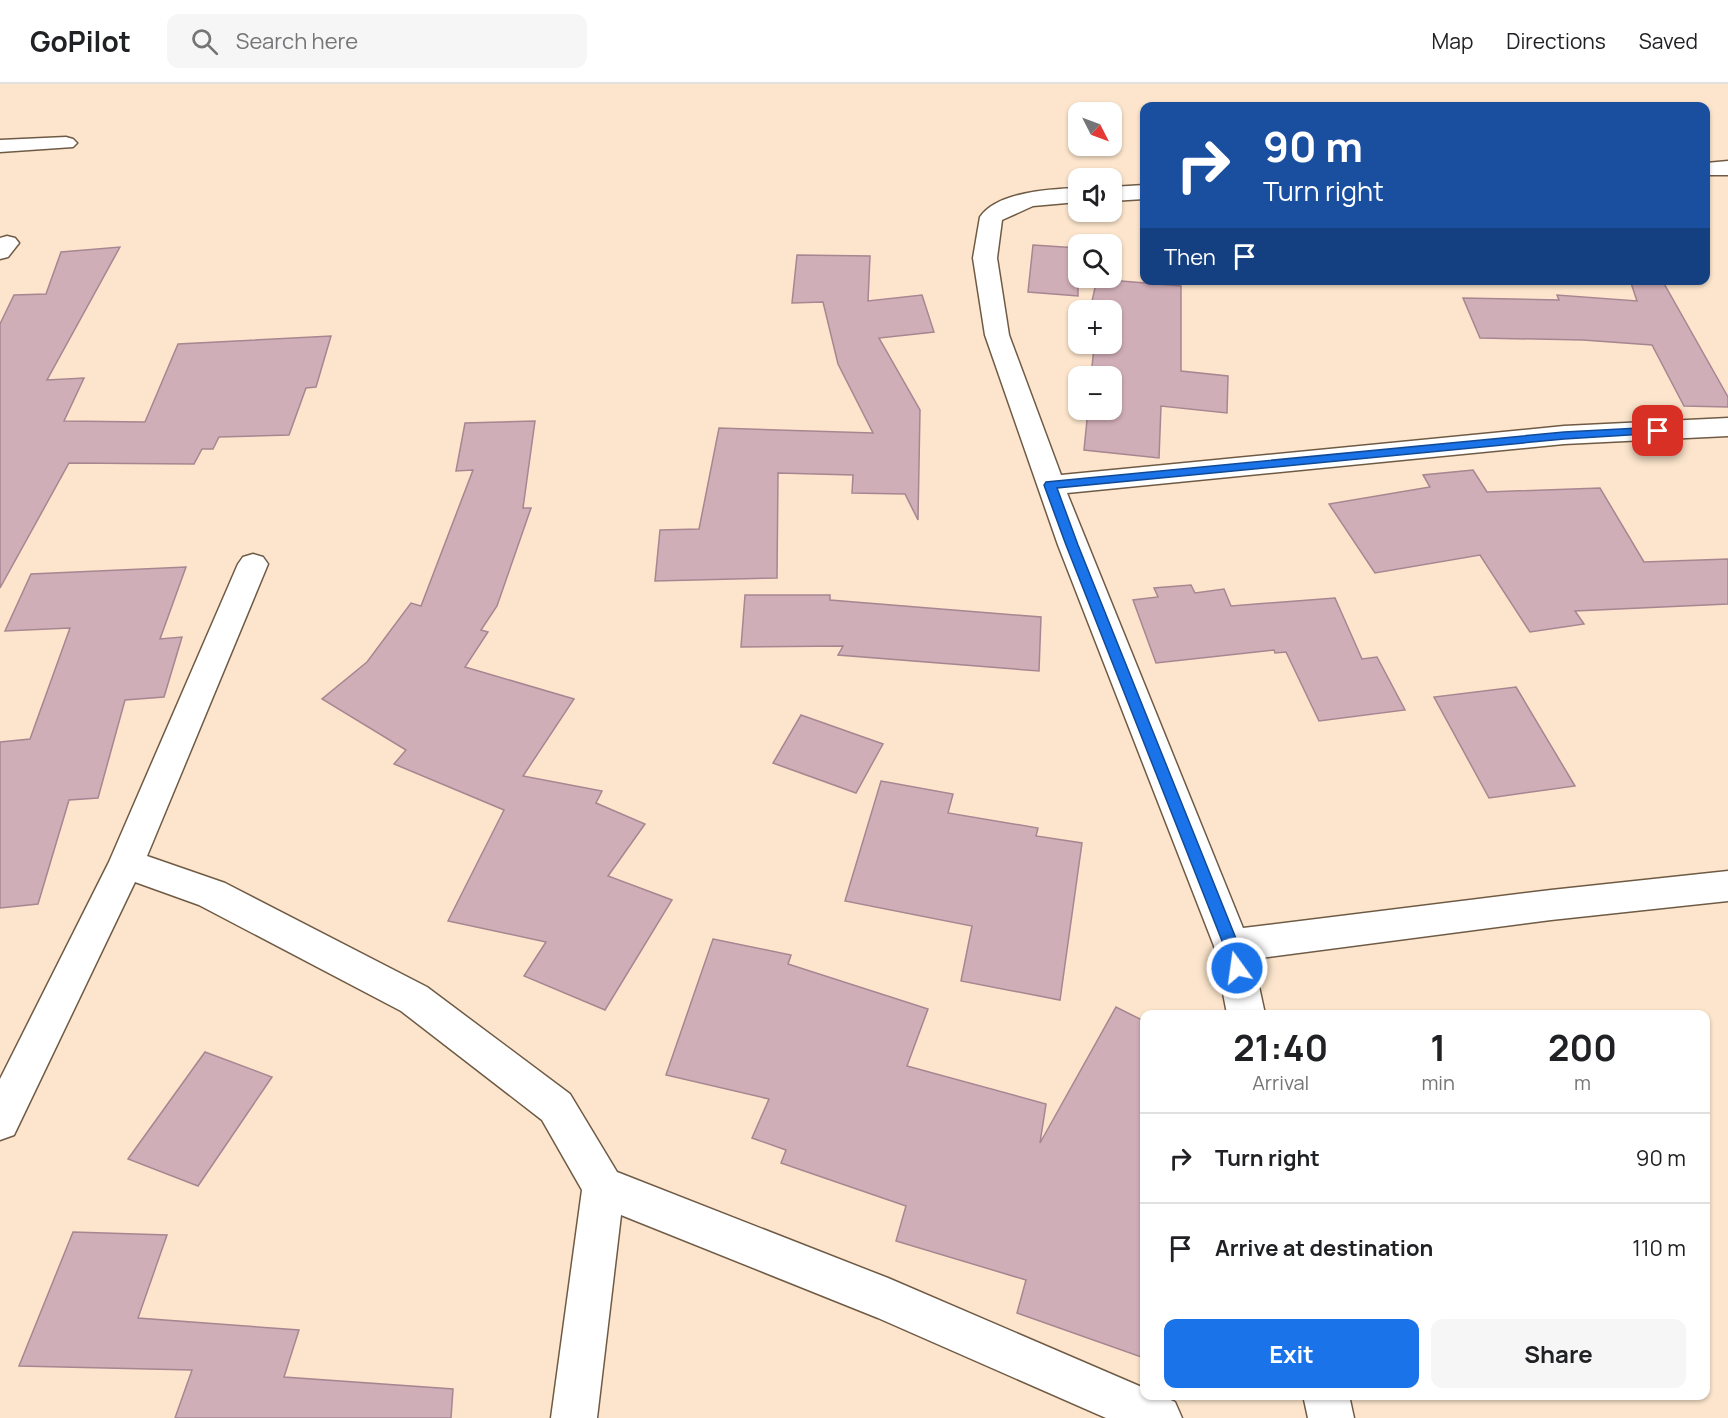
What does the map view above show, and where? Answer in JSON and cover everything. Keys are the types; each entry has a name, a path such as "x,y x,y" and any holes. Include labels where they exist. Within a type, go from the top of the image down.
{"street":[{"path":"0,146 66,143"},
{"path":"1710,169 1728,168"},
{"path":"1122,193 1140,192"},
{"path":"1068,195 1036,196 1005,206 990,216 985,258 997,335 1076,556 1232,946 1245,1010"},
{"path":"1050,485 1564,435 1728,428"},
{"path":"0,1121 126,864 253,564"},
{"path":"126,864 212,894 414,999 556,1107 603,1187 574,1418"},
{"path":"1232,946 1551,905 1728,886"},
{"path":"603,1187 888,1300 1159,1418"},
{"path":"1327,1400 1331,1418"}],"building":[{"path":"1033,245 1068,247 1068,288 1078,288 1078,296 1028,292"},
{"path":"120,247 47,380 84,378 64,421 145,422 178,344 331,336 316,387 306,388 289,435 219,437 213,449 202,449 194,464 69,463 0,588 0,324 14,295 46,294 61,252"},
{"path":"797,255 870,256 868,301 922,295 934,332 879,338 920,410 918,520 905,494 852,493 853,475 778,473 777,578 655,581 660,530 699,529 719,428 873,433 838,364 823,302 792,303"},
{"path":"1122,281 1140,283 1140,285 1181,286 1181,371 1228,376 1227,413 1161,406 1159,458 1084,450 1087,420 1122,420 1122,366 1092,366 1093,354 1122,354 1122,300 1092,300 1095,288 1122,288"},
{"path":"1632,285 1665,285 1728,397 1728,407 1684,406 1652,345 1583,340 1480,338 1463,298 1559,300 1557,295 1637,301"},
{"path":"535,421 523,508 531,508 497,606 481,630 488,632 465,667 574,699 523,776 602,791 596,803 645,824 608,876 672,900 605,1010 524,976 546,942 448,921 504,810 394,764 406,750 322,699 367,662 411,603 421,606 473,470 456,471 465,423"},
{"path":"1473,470 1487,492 1600,488 1644,562 1728,559 1728,604 1575,611 1584,624 1530,632 1480,555 1375,573 1329,504 1430,487 1423,475"},
{"path":"186,567 160,639 182,637 164,697 125,700 98,798 69,800 38,904 0,908 0,742 30,739 70,628 5,631 31,574"},
{"path":"1191,585 1195,593 1224,589 1231,606 1335,598 1362,659 1377,657 1405,710 1319,721 1286,652 1275,653 1274,650 1156,663 1133,600 1158,597 1154,588"},
{"path":"745,595 830,595 830,600 1041,617 1039,671 838,655 843,646 741,647"},
{"path":"1516,687 1575,786 1489,798 1434,697"},
{"path":"801,715 883,744 856,793 773,763"},
{"path":"881,781 953,794 948,813 1038,828 1036,836 1082,843 1060,1000 961,981 972,926 845,901"},
{"path":"713,939 791,955 788,964 928,1009 907,1066 1046,1104 1040,1143 1116,1007 1140,1019 1140,1357 1017,1313 1026,1280 896,1241 906,1206 781,1163 786,1150 752,1138 769,1099 666,1075"},
{"path":"205,1052 272,1077 198,1186 128,1159"},
{"path":"73,1232 167,1235 138,1318 299,1330 284,1377 453,1389 451,1418 175,1418 192,1370 19,1366"}],"route":[{"path":"1237,968 1232,946 1050,485 1564,435 1658,431"}]}
